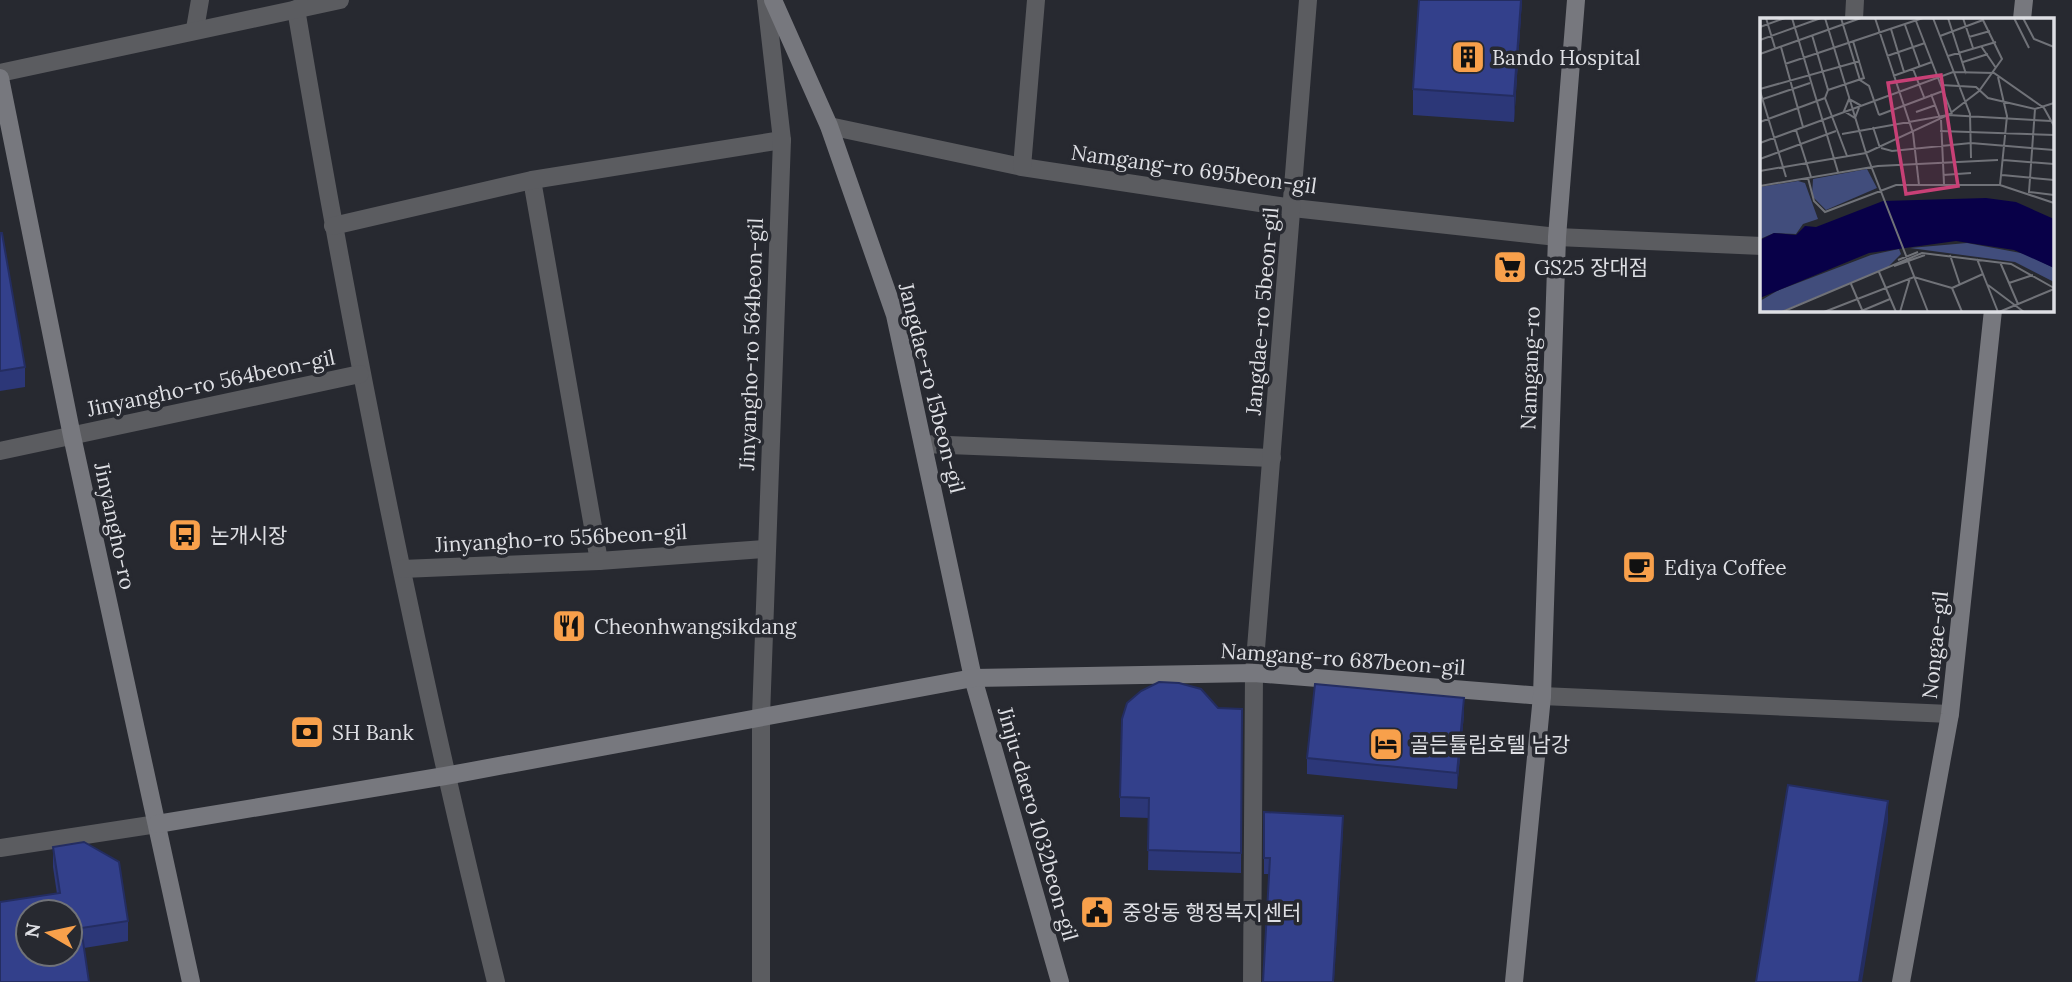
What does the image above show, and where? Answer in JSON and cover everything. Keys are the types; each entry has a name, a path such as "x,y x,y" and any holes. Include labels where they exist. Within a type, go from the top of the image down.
{"street":[{"path":"195,29 200,0"},
{"path":"0,73 340,0"},
{"name":"Jinyangho-ro 564beon-gil","path":"765,549 782,140 766,0"},
{"name":"Jangdae-ro 15beon-gil","path":"773,0 829,126 895,315 973,678"},
{"path":"1021,167 1036,0"},
{"name":"Jangdae-ro 5beon-gil","path":"1252,982 1254,673 1308,0"},
{"name":"Namgang-ro","path":"1514,982 1542,696 1557,237 1576,0"},
{"path":"1854,18 1855,0"},
{"path":"2022,18 2024,0"},
{"name":"Jinyangho-ro 564beon-gil","path":"296,9 360,374 402,569"},
{"name":"Jinyangho-ro","path":"0,78 72,436 191,982"},
{"name":"Namgang-ro 695beon-gil","path":"829,126 1021,167 1293,208 1557,237 1760,246"},
{"path":"333,226 532,180 782,140"},
{"path":"532,180 599,561"},
{"name":"Nongae-gil","path":"1901,982 1950,714 1993,312"},
{"name":"Jinyangho-ro 564beon-gil","path":"0,451 360,374"},
{"path":"923,444 1272,458"},
{"path":"761,982 761,716 765,549"},
{"name":"Jinyangho-ro 556beon-gil","path":"402,569 599,561 765,549"},
{"path":"402,569 445,776 496,982"},
{"name":"Namgang-ro 687beon-gil","path":"973,678 1254,673 1542,696"},
{"path":"0,848 445,776 973,678"},
{"name":"Jinju-daero 1032beon-gil","path":"973,678 1060,982"},
{"path":"1542,696 1950,714"}],"building":[{"name":"Bando Hospital","path":"1419,0 1521,0 1514,96 1413,89"},
{"path":"0,233 25,367 0,371"},
{"path":"1159,682 1179,683 1201,689 1218,708 1242,709 1241,853 1148,850 1149,798 1120,797 1122,719 1127,703 1141,691"},
{"name":"골든튤립호텔 남강","path":"1315,684 1464,698 1457,773 1307,758"},
{"path":"1788,785 1888,801 1859,982 1756,982"},
{"path":"1264,812 1343,816 1333,982 1263,982 1270,858 1264,858"},
{"path":"84,842 119,862 128,921 84,928 84,898 27,898 60,893 53,847"},
{"path":"14,900 14,968 84,968 84,948 89,982 0,982 0,902"}],"place":[{"name":"Bando Hospital","path":"1468,57"},
{"name":"GS25 장대점","path":"1510,267"},
{"name":"논개시장","path":"185,535"},
{"name":"Ediya Coffee","path":"1639,567"},
{"name":"Cheonhwangsikdang","path":"569,626"},
{"name":"SH Bank","path":"307,732"},
{"name":"골든튤립호텔 남강","path":"1386,744"},
{"name":"중앙동 행정복지센터","path":"1097,912"}]}
